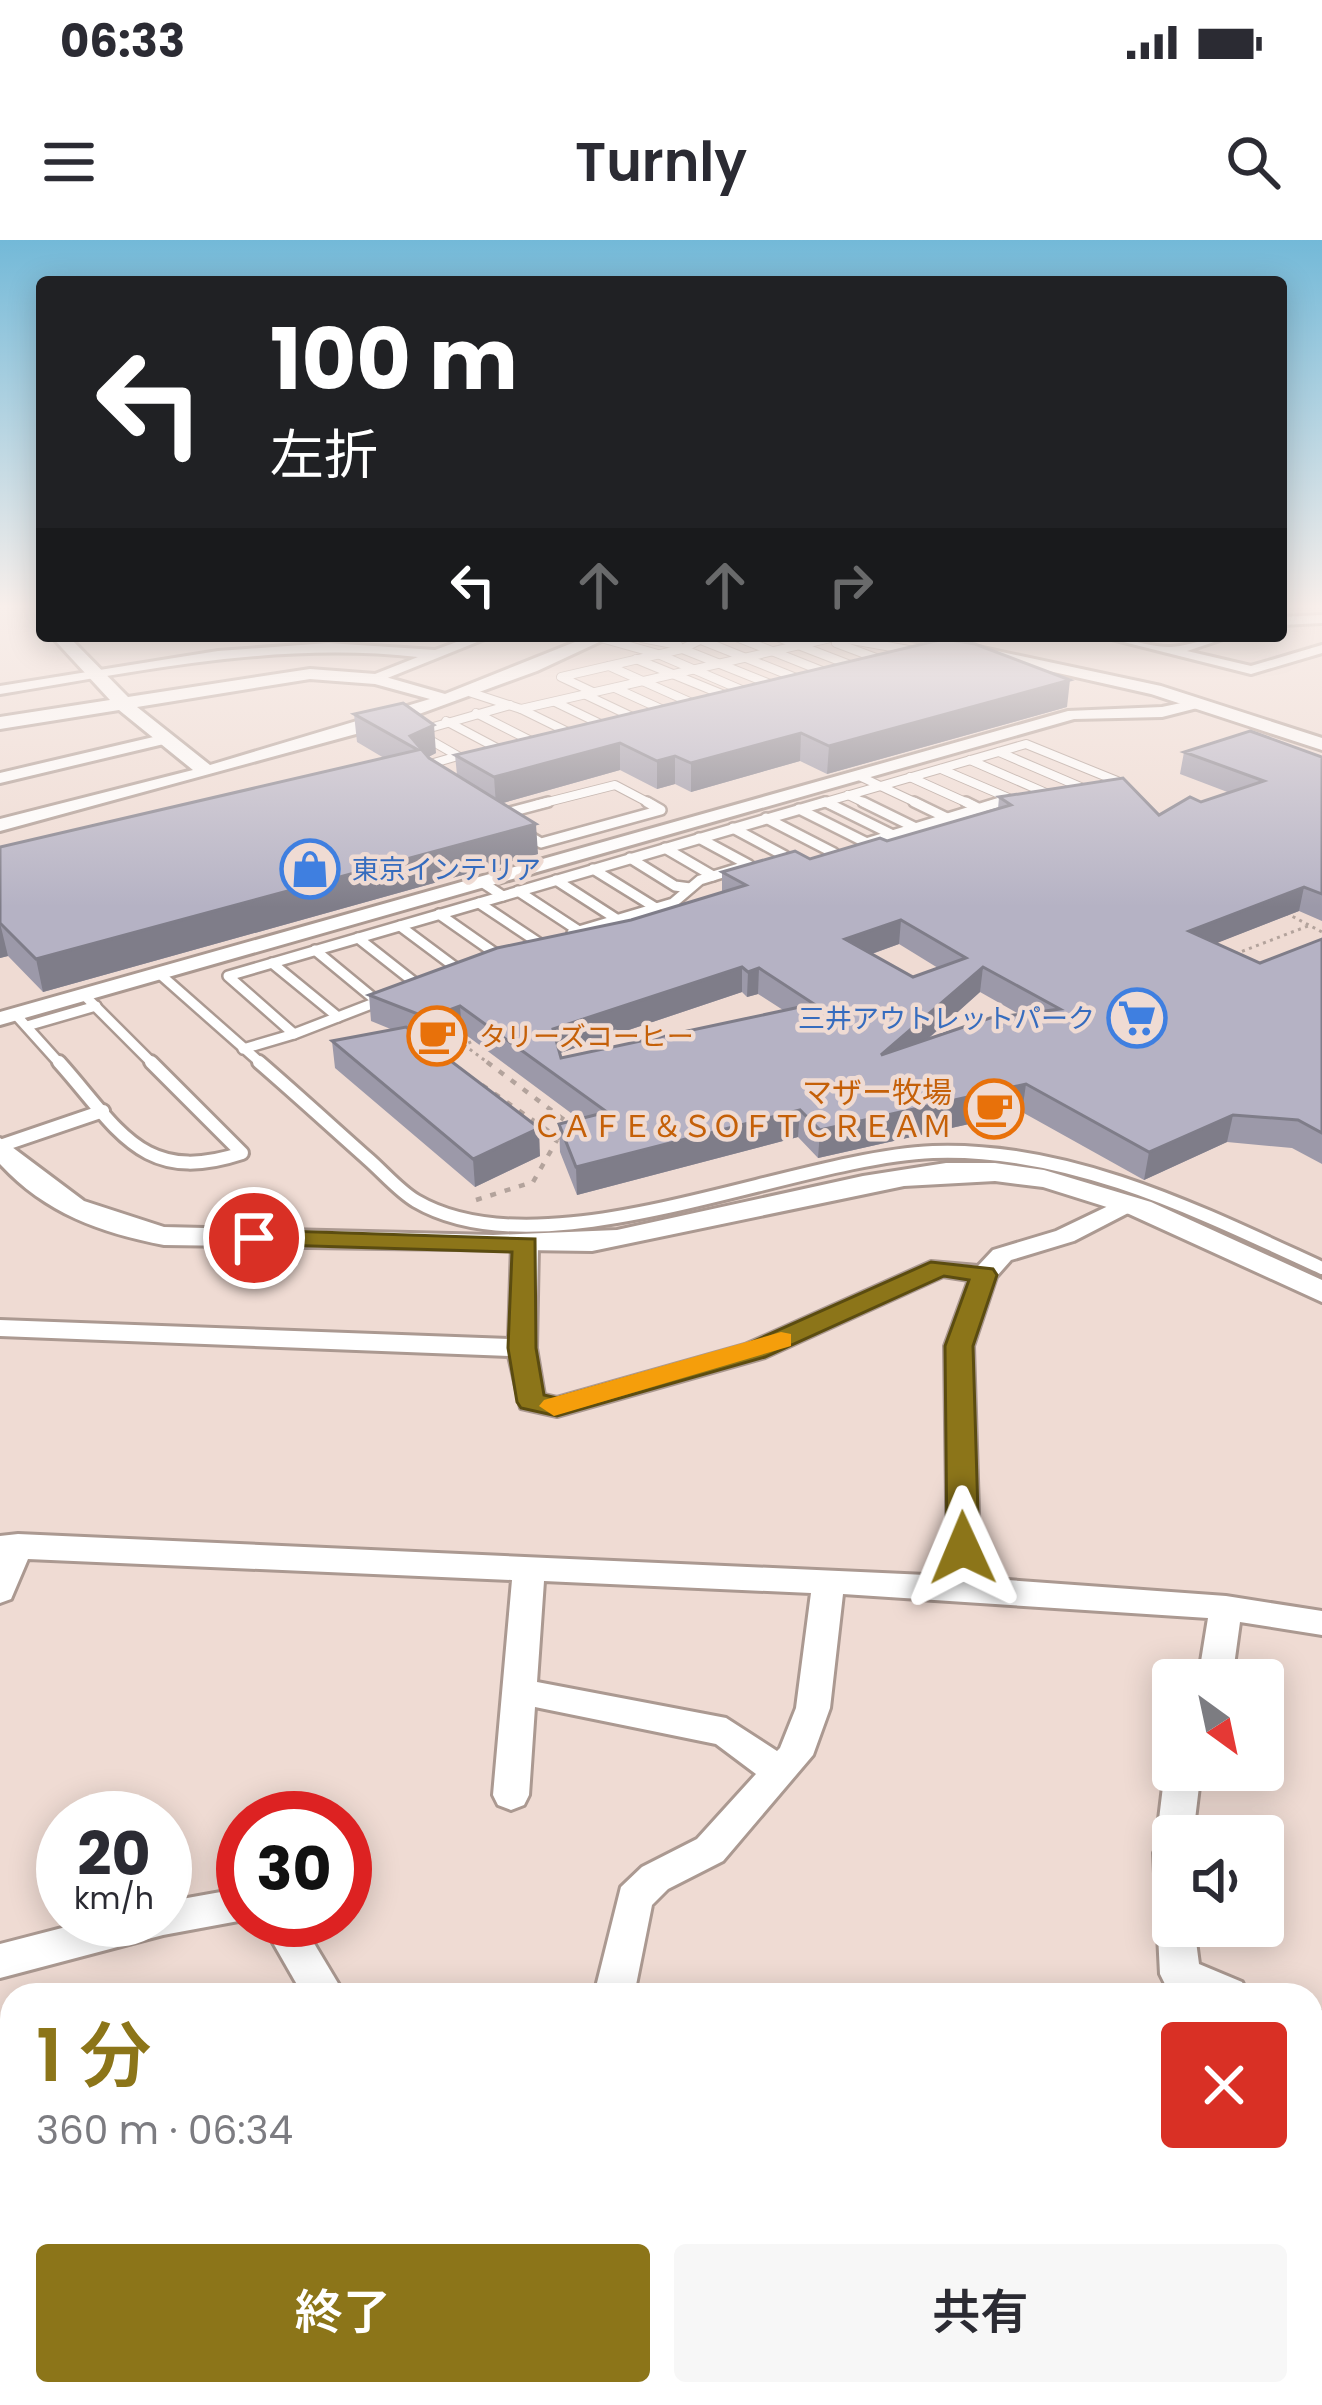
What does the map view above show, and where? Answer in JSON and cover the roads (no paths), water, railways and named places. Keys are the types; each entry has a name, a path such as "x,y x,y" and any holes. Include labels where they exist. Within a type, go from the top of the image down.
{"street":[{"path":"0,722 108,705"},
{"path":"123,705 162,740 201,766"},
{"path":"0,821 404,705"},
{"path":"0,821 466,705"},
{"path":"14,1020 371,915 481,893 631,850 801,800 859,776 1073,714 1162,712 1191,705"},
{"path":"1207,705 1318,736"},
{"path":"1224,705 1318,736"},
{"path":"4,773 162,740"},
{"path":"0,1147 60,1205 119,1228 164,1236 526,1245 615,1239 754,1198 950,1171 1059,1182 1125,1204 1322,1292"},
{"path":"964,1588 959,1346 984,1275 1002,1255 1065,1236 1125,1204"},
{"path":"526,1245 522,1348 531,1402 557,1407 755,1351 940,1268 984,1275"},
{"path":"0,1328 522,1348"},
{"path":"0,1591 9,1546 964,1588 1226,1608 1322,1623"},
{"path":"511,1795 530,1568"},
{"path":"616,1983 634,1898 655,1878 710,1850 796,1755 813,1708 828,1583"},
{"path":"1218,1659 1226,1608"},
{"path":"519,1691 726,1732 780,1773"},
{"path":"0,1960 51,1947"},
{"path":"295,1947 317,1983"},
{"path":"1177,1947 1180,1974 1201,1983"}],"lane":[{"path":"469,763 416,732 471,705"},
{"path":"477,705 551,751 535,755"},
{"path":"496,705 529,705"},
{"path":"496,705 517,707 587,742 570,746"},
{"path":"562,705 621,734 604,738"},
{"path":"612,705 651,726 636,730"},
{"path":"654,705 682,719"},
{"path":"697,705 706,709"},
{"path":"667,722 711,705"},
{"path":"446,721 518,759 499,764"},
{"path":"295,1034 228,976 439,914 481,893 503,896 593,869 631,850 650,853 766,818 801,800 824,801 1026,744 1117,781 1011,799 820,858"},
{"path":"999,752 1083,788"},
{"path":"443,778 421,765 458,756"},
{"path":"970,760 1046,794"},
{"path":"940,769 1011,799"},
{"path":"859,776 947,818"},
{"path":"910,777 980,808"},
{"path":"615,785 662,810 541,843 496,816 615,785"},
{"path":"848,795 916,828"},
{"path":"801,800 824,801 893,835"},
{"path":"801,800 867,843"},
{"path":"766,818 834,854"},
{"path":"734,828 788,862"},
{"path":"699,838 749,865"},
{"path":"665,848 713,876"},
{"path":"631,850 675,886 689,888"},
{"path":"439,914 492,958 656,908 713,876 749,865 807,862"},
{"path":"593,869 656,908"},
{"path":"556,880 618,920"},
{"path":"518,891 579,932"},
{"path":"481,893 503,896"},
{"path":"481,893 539,944"},
{"path":"371,915 459,970"},
{"path":"358,938 419,986"},
{"path":"315,950 378,1002"},
{"path":"272,963 338,1017"},
{"path":"243,1049 295,1034 473,965"},
{"path":"161,975 416,1201 462,1220 596,1218 754,1198 930,1152 1016,1156 1104,1175 1322,1268"},
{"path":"14,1020 142,1154 202,1166 242,1153 90,1001"},
{"path":"0,1147 103,1111"}],"place":[{"name":"東京インテリア","path":"310,869"},
{"name":"三井アウトレットパーク","path":"1137,1018"},
{"name":"タリーズコーヒー","path":"437,1036"},
{"name":"マザー牧場 ＣＡＦＥ＆ＳＯＦＴＣＲＥＡＭ","path":"994,1109"}]}
